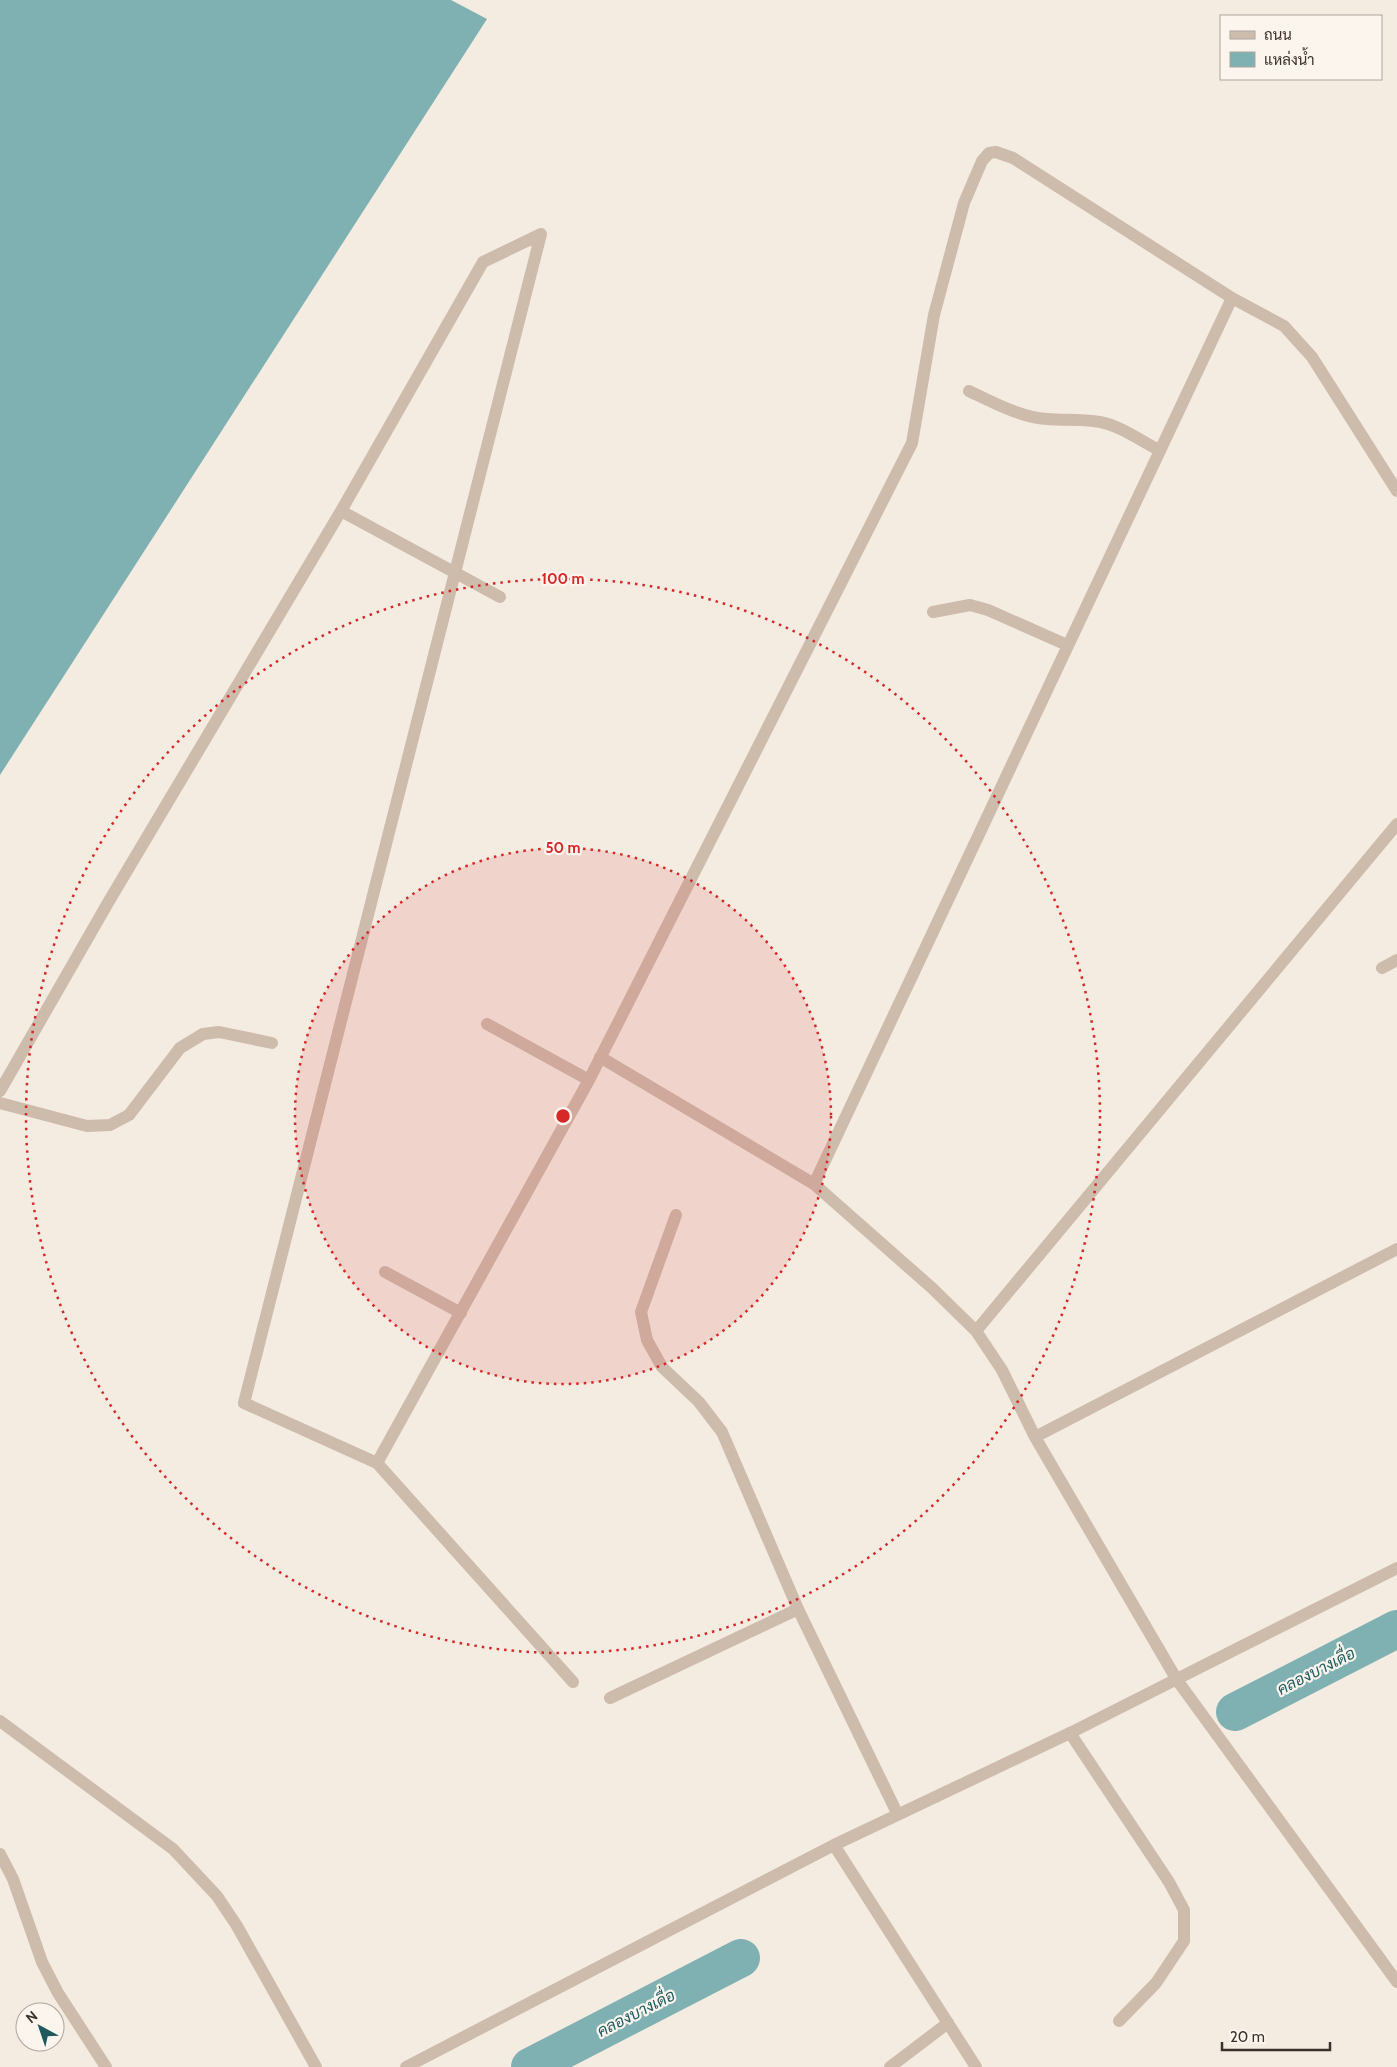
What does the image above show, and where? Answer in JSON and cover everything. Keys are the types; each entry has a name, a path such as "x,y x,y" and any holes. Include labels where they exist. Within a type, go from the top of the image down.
{"street":[{"path":"377,1463 462,1313 589,1080 912,443 934,315 964,203 982,161 989,153 996,152 1013,158 1232,298 1284,326 1312,357 1397,491"},
{"path":"0,1091 109,901 341,511 483,262 541,234 244,1403 377,1463 573,1682"},
{"path":"814,1184 1232,298"},
{"path":"969,391 1006,409 1031,416 1047,419 1091,420 1111,424 1159,450"},
{"path":"341,511 500,597"},
{"path":"933,612 970,605 988,610 1067,645"},
{"path":"976,1331 1397,824"},
{"path":"1382,968 1397,960"},
{"path":"487,1024 589,1080"},
{"path":"0,1103 88,1126 110,1125 129,1115 180,1048 203,1034 219,1032 272,1043"},
{"path":"600,1057 814,1184 932,1288 976,1331 1002,1370 1035,1437 1177,1680 1397,1982"},
{"path":"676,1215 641,1312 647,1340 662,1367 699,1402 722,1432 798,1609 897,1813"},
{"path":"1035,1437 1397,1249"},
{"path":"385,1272 462,1313"},
{"path":"406,2067 897,1813 1070,1733 1397,1568"},
{"path":"610,1698 798,1609"},
{"path":"0,1721 173,1849 216,1896 237,1926 316,2067"},
{"path":"1070,1733 1169,1882 1184,1910 1184,1941 1156,1983 1119,2021"},
{"path":"834,1845 976,2067"},
{"path":"0,1854 13,1879 42,1962 58,1993 106,2067"},
{"path":"890,2067 948,2023"}],"water":[{"path":"0,0 451,0 487,19 0,775"}],"waterway":[{"name":"คลองบางเดื่อ","path":"1235,1712 1397,1629"},
{"name":"คลองบางเดื่อ","path":"530,2067 741,1958"}]}
